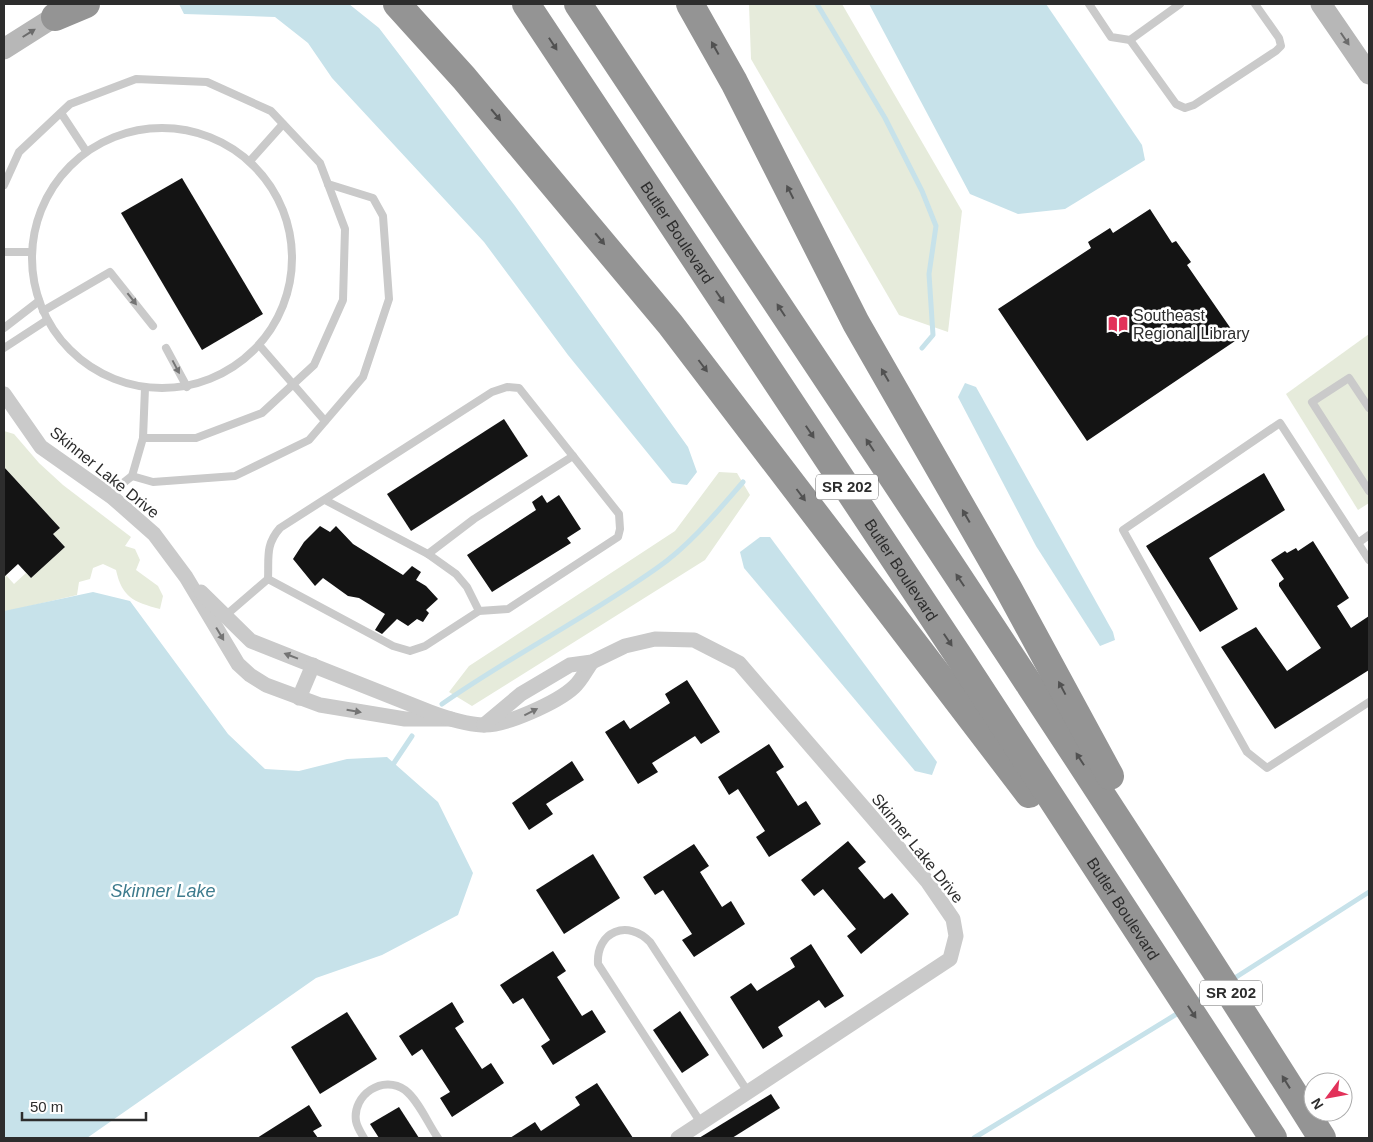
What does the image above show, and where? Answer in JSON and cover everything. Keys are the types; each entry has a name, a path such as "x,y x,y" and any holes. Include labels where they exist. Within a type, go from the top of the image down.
{"highway":[{"path":"65,11 86,4"},
{"path":"397,4 464,78 670,324 1166,972"},
{"path":"415,4 464,78"},
{"name":"Butler Boulevard","path":"526,4 1166,972 1273,1138"},
{"name":"SR 202","path":"578,4 1202,947 1322,1138"},
{"path":"690,4 734,82 856,324 1008,588 1202,947"}],"main road":[{"path":"1321,4 1369,72"},
{"path":"4,50 65,11"}],"street":[{"name":"Skinner Lake Drive","path":"4,394 41,447 108,495 154,534 186,577 238,664 266,685 320,705 405,719 451,719 484,725 526,715 552,701 574,688 592,662"},
{"name":"Skinner Lake Drive","path":"186,577 251,641 451,719"},
{"name":"Skinner Lake Drive","path":"484,725 522,694 570,665 592,662 625,646 655,640 694,640 739,663 927,881 953,919 956,936 950,959 678,1138"},
{"path":"299,698 313,665"}],"lane":[{"path":"1089,4 1111,37 1130,40 1180,4"},
{"path":"1130,40 1176,104 1185,108 1194,105 1281,46 1279,38 1255,4"},
{"path":"4,185 18,152 70,104 136,79 207,82 271,111 320,163 345,229 343,300 314,365 262,413 196,438 143,438"},
{"path":"61,112 86,151"},
{"path":"250,161 283,124"},
{"path":"152,127 188,129 221,140 250,161 276,193 291,231 293,272 282,312 260,346 227,372 187,387 144,388 115,380 88,365 65,345 47,320 39,301 33,277 31,252 39,213 58,178 86,151 117,134 152,127"},
{"path":"132,476 153,482 235,476 309,440 363,377 389,299 383,216 373,198 328,184"},
{"path":"4,252 31,252"},
{"path":"43,311 110,272 153,326"},
{"path":"4,328 39,301"},
{"path":"4,348 47,320"},
{"path":"260,346 324,421"},
{"path":"166,348 187,387"},
{"path":"1369,408 1349,378 1312,402 1369,491"},
{"path":"225,616 268,579 268,556 271,539 280,528 492,392 506,387 519,388 619,514 620,529 618,537 508,609 479,611 425,646 410,651 393,646 268,579"},
{"path":"108,495 132,476 143,438 144,388"},
{"path":"1369,560 1280,423 1123,530 1247,752 1267,768 1369,702"},
{"path":"428,554 474,519 573,456"},
{"path":"325,500 428,554 456,574 467,587 479,611"},
{"path":"1358,543 1369,535"},
{"path":"701,1123 598,964 600,947 605,939 615,932 627,929 636,931 650,942 748,1092"},
{"path":"364,1138 356,1122 359,1101 372,1088 386,1084 406,1090 438,1138"}],"green space":[{"path":"749,4 842,4 962,211 948,332 899,315 751,59"},
{"path":"1369,334 1369,503 1358,510 1286,394"},
{"path":"4,431 14,434 39,463 63,485 131,537 125,546 135,549 140,560 136,570 158,586 163,596 160,609 143,604 130,597 125,592 116,570 103,564 93,568 90,579 79,582 77,595 4,612 4,573 14,584 26,573 31,578 65,547 53,534 60,528 4,467"},
{"path":"719,472 737,473 750,495 705,560 472,706 449,692 469,666 675,531"}],"water":[{"path":"179,4 349,4 379,28 515,206 688,447 697,472 687,485 672,483 568,355 484,242 332,78 308,43 275,17 184,14"},
{"path":"869,4 1046,4 1142,145 1145,160 1065,209 1018,214 970,194"},
{"path":"965,383 976,387 1113,632 1115,640 1100,646 1036,546 958,397"},
{"path":"760,537 770,537 937,762 932,775 915,771 744,568 740,552"},
{"name":"Skinner Lake","path":"93,592 130,601 228,734 265,769 299,771 347,759 387,757 438,802 473,873 458,915 382,955 316,978 87,1138 4,1138 4,611"}],"building":[{"path":"182,178 263,314 202,350 121,213"},
{"name":"Southeast Regional Library","path":"1150,209 1172,243 1176,241 1191,262 1187,265 1238,339 1087,441 998,309 1091,248 1088,242 1110,228 1113,233"},
{"path":"504,419 528,456 411,531 387,494"},
{"path":"4,467 60,528 53,534 65,547 31,578 18,564 4,577"},
{"path":"1264,473 1285,510 1209,558 1238,609 1200,632 1146,546"},
{"path":"542,495 547,503 559,495 581,529 567,538 571,543 492,592 467,555 536,510 532,502"},
{"path":"320,526 330,532 336,526 353,544 403,575 412,566 421,572 416,580 426,586 438,599 426,610 429,613 423,622 417,619 408,626 397,619 382,634 375,630 385,614 359,598 348,596 323,578 315,586 293,559 304,542"},
{"path":"1313,541 1349,598 1337,606 1351,628 1369,616 1369,670 1275,729 1221,647 1256,627 1287,671 1321,648 1279,586 1279,583 1284,579 1271,560 1285,551 1287,553 1296,548 1298,551"},
{"path":"687,680 720,732 701,744 695,736 652,763 658,772 638,784 605,732 624,720 630,729 670,703 665,694"},
{"path":"769,744 784,767 776,772 798,806 806,801 821,824 769,857 756,837 765,831 738,789 729,795 718,777"},
{"path":"572,761 584,780 546,804 553,814 529,830 512,803"},
{"path":"848,841 866,862 858,868 884,899 892,893 909,914 861,954 847,936 856,929 823,889 814,896 801,880"},
{"path":"694,844 709,866 700,872 722,907 731,901 745,924 694,957 682,940 692,934 663,890 655,895 643,877"},
{"path":"593,854 620,898 564,934 536,890"},
{"path":"811,944 844,996 825,1008 819,1000 778,1027 783,1036 763,1049 730,997 751,983 757,991 795,967 790,958"},
{"path":"553,951 566,971 557,977 582,1016 592,1010 606,1032 553,1065 541,1046 550,1040 523,998 513,1004 500,985"},
{"path":"452,1002 464,1022 455,1028 482,1069 491,1063 504,1083 452,1117 440,1098 450,1092 422,1049 412,1056 399,1036"},
{"path":"680,1011 709,1055 682,1073 653,1030"},
{"path":"347,1012 377,1059 320,1094 291,1047"},
{"path":"597,1083 633,1138 510,1138 535,1122 541,1131 580,1105 575,1097"},
{"path":"771,1094 780,1108 732,1138 699,1138"},
{"path":"309,1105 322,1126 313,1131 318,1138 257,1138"},
{"path":"399,1107 419,1138 379,1138 370,1124"}],"waterway":[{"path":"817,4 885,118 922,191 936,226 929,274 933,335 922,348"},
{"path":"442,704 657,568 692,539 743,482"},
{"path":"394,763 412,736"},
{"path":"1230,981 1369,892"},
{"path":"1194,1003 1217,989"},
{"path":"974,1138 1180,1012"}],"place":[{"name":"Southeast Regional Library","path":"1118,324"}]}
